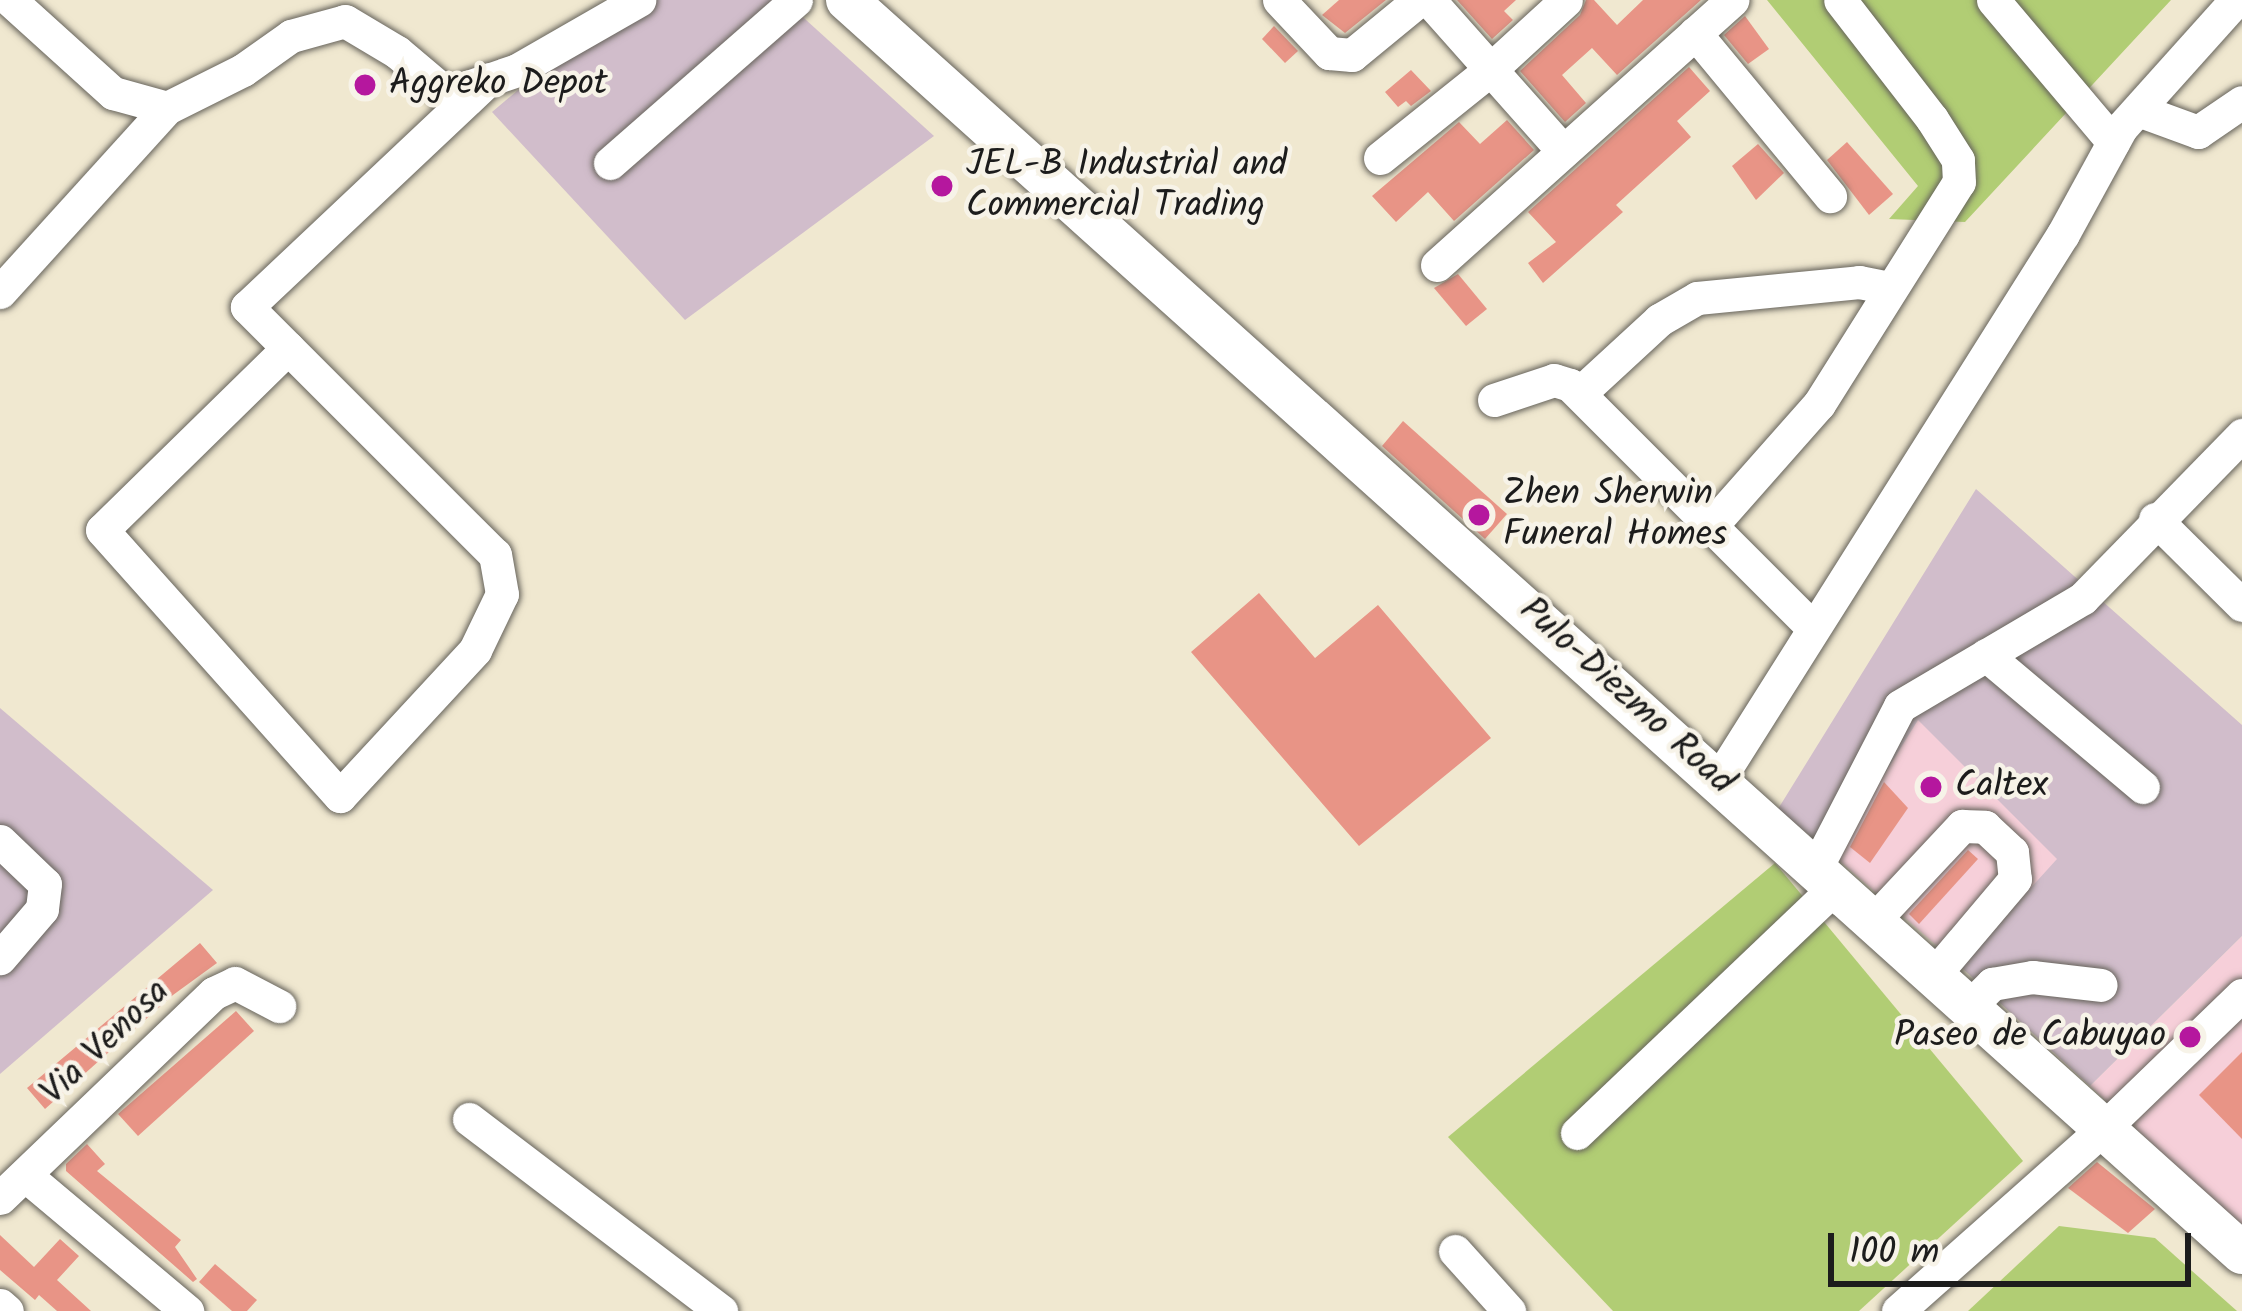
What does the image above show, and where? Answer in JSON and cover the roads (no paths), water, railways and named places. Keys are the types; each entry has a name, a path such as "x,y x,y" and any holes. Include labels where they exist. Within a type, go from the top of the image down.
{"main road":[{"name":"Pulo-Diezmo Road","path":"847,0 2242,1252"}],"street":[{"path":"10,0 113,93 167,108"},
{"path":"0,292 167,108 243,70 290,36 345,21 397,52 447,94 517,70 639,0"},
{"path":"610,163 796,0"},
{"path":"1279,0 1329,53 1352,55 1419,0"},
{"path":"1429,0 1563,151"},
{"path":"1380,158 1490,70 1566,0"},
{"path":"1437,265 1732,0"},
{"path":"1711,526 1819,404 1959,182 1958,160 1840,0"},
{"path":"1993,0 2113,142"},
{"path":"1719,779 2063,234 2113,142 2236,0"},
{"path":"1695,33 1830,196"},
{"path":"288,348 102,530 340,796 475,650 502,594 495,555 288,348 247,307 489,79"},
{"path":"2138,110 2198,132 2242,102"},
{"path":"1580,393 1659,320 1697,298 1859,281 1890,288"},
{"path":"1494,400 1554,380 1580,393 1813,628"},
{"path":"1577,1133 1826,877 1900,706 2083,598 2155,518 2242,435"},
{"path":"2155,518 2242,605"},
{"path":"1986,655 2143,787"},
{"path":"1874,920 1962,826 1985,826 2012,853 2014,879 1934,975"},
{"path":"0,841 45,884 42,909 0,958"},
{"path":"1969,1007 1992,985 2032,977 2101,985"},
{"name":"Via Venosa","path":"13,1187 214,993 235,983 279,1006"},
{"path":"1898,1311 2103,1129 2242,995"},
{"path":"469,1119 721,1311"},
{"path":"13,1187 187,1311"},
{"path":"1455,1251 1509,1311"},
{"path":"0,1305 7,1311"}],"place":[{"name":"Aggreko Depot","path":"365,85"},
{"name":"JEL-B Industrial and Commercial Trading","path":"942,186"},
{"name":"Zhen Sherwin Funeral Homes","path":"1479,515"},
{"name":"Caltex","path":"1931,787"},
{"name":"Paseo de Cabuyao","path":"2190,1037"}]}
